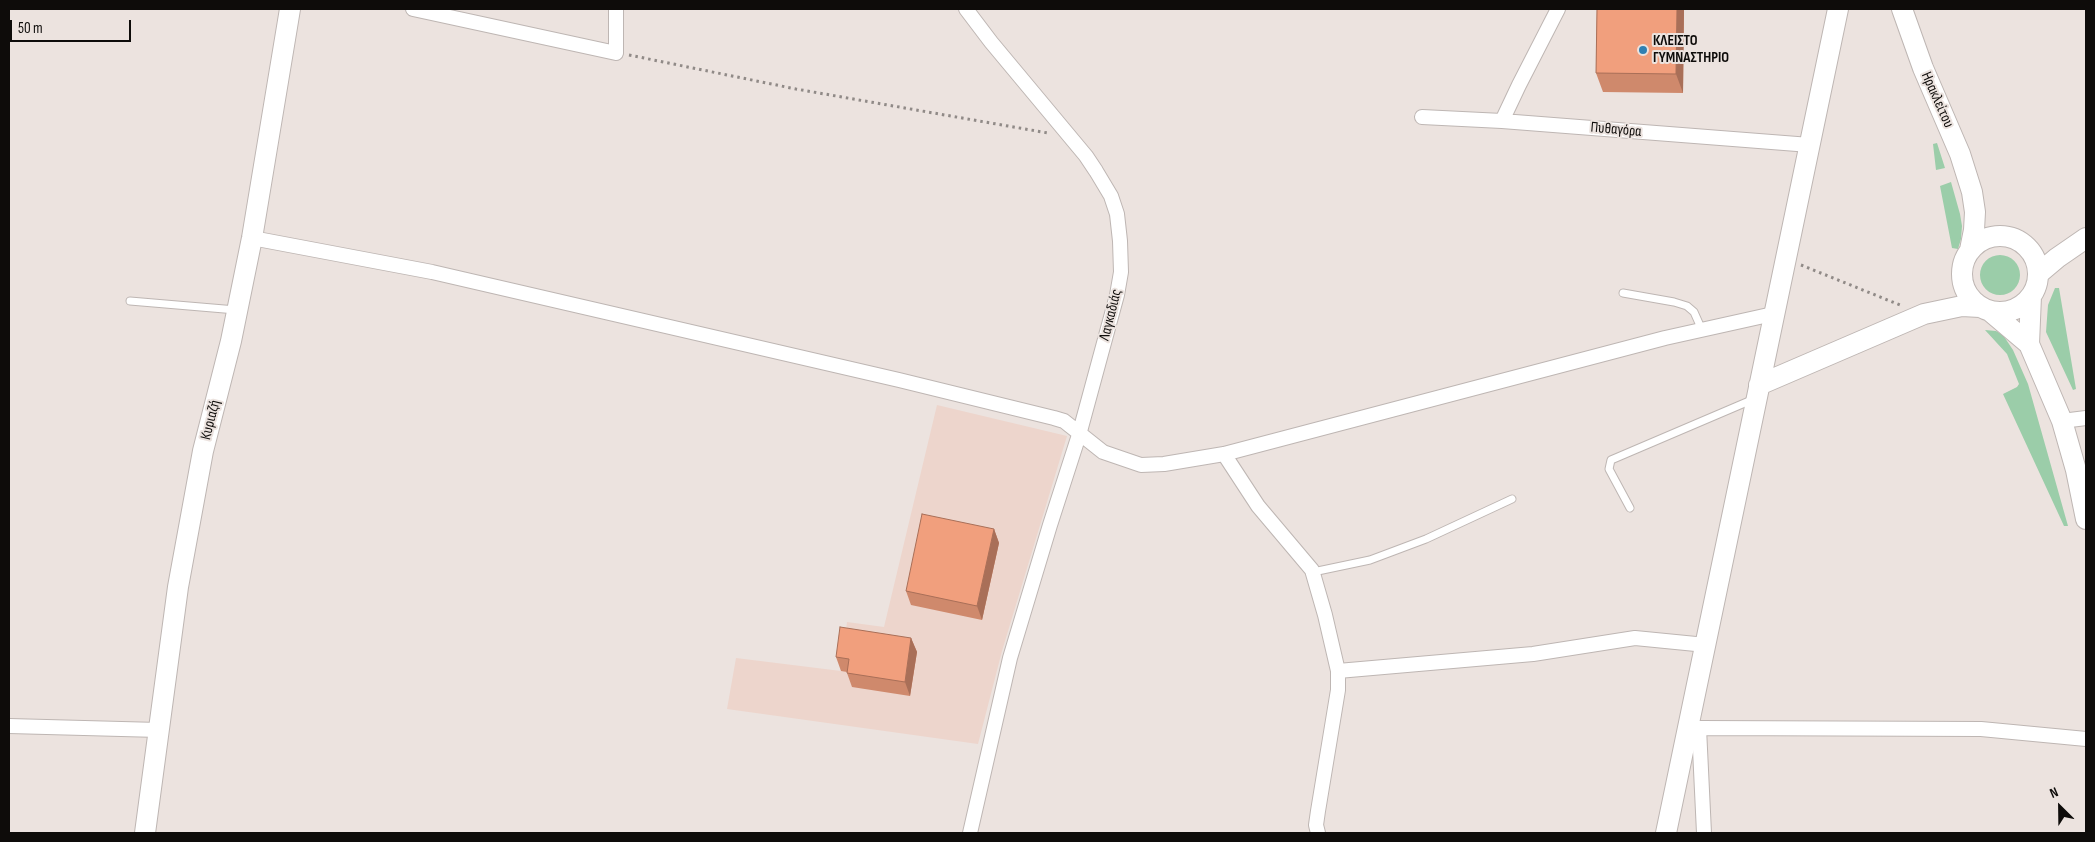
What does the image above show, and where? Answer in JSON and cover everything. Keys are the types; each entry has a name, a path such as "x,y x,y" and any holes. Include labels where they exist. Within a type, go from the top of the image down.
{"street":[{"name":"Κυριαζή","path":"145,833 179,577 203,451 252,238 290,9"},
{"path":"413,9 616,52 616,9"},
{"name":"Λαγκαδιάς","path":"966,9 991,42 1086,156 1111,196 1117,214 1121,272 1117,295 1079,435 1010,658 970,833"},
{"path":"1502,121 1558,9"},
{"path":"1666,833 1694,728 1706,645 1838,9"},
{"name":"Ηρακλείτου","path":"1902,9 1923,68 1960,154 1972,192"},
{"name":"Πυθαγόρα","path":"1422,117 1502,121 1810,145"},
{"path":"1972,192 1991,224 2003,236"},
{"path":"1972,192 1975,212 1974,230 1970,250 1962,269 1962,279 1968,295 2029,344"},
{"path":"1970,250 1985,239 2003,236 2012,238 2028,248 2038,249 2082,241"},
{"path":"252,238 432,272 899,380 1054,418 1064,421 1079,435 1103,452 1141,465 1164,464 1224,454 1702,330 1774,314"},
{"path":"2038,274 2082,241"},
{"path":"2028,248 2037,265 2038,274 2036,286 2031,296 2029,344 2062,421 2076,470 2086,518"},
{"path":"1758,391 1924,314 1941,302 1962,279"},
{"path":"1924,314 1962,306 2006,312 2013,310 2031,296"},
{"path":"2062,421 2086,418"},
{"path":"1224,454 1258,506 1300,554 1313,572 1326,615 1338,670 1337,704 1318,811 1316,825 1318,833"},
{"path":"1338,670 1533,654 1635,638 1706,645"},
{"path":"9,726 159,730"},
{"path":"1694,728 1981,729 2086,739"},
{"path":"1694,728 1704,833"}],"lane":[{"path":"1623,292 1687,306 1694,312 1702,330"},
{"path":"130,301 236,310"},
{"path":"1630,508 1609,468 1611,460 1758,391"},
{"path":"1313,572 1370,560 1452,527 1512,499"}],"path":[{"path":"616,52 787,87 1072,138"},
{"path":"1786,259 1924,314"}],"shaded area":[{"path":"937,405 1067,436 1002,651 978,744 727,709 736,658 841,671 847,622 884,627"}],"green space":[{"path":"1937,143 1945,168 1936,170 1933,144"},
{"path":"1951,182 1962,226 1958,249 1952,248 1940,186"},
{"path":"1996,255 2004,255 2011,258 2017,264 2020,275 2017,286 2011,292 2004,295 1996,295 1989,292 1983,286 1980,279 1980,271 1983,264 1989,258"},
{"path":"2055,288 2059,288 2076,389 2073,390 2046,332 2048,305"},
{"path":"1985,330 1996,331 2003,335 2013,350 2028,384 2068,526 2064,526 2003,394 2019,384 2007,354"}],"building":[{"name":"ΚΛΕΙΣΤΟ ΓΥΜΝΑΣΤΗΡΙΟ","path":"1597,9 1677,9 1676,74 1596,73"},
{"path":"922,514 994,529 977,606 906,591"},
{"path":"840,627 911,638 905,682 847,673 849,659 836,657"}],"place":[{"name":"ΚΛΕΙΣΤΟ ΓΥΜΝΑΣΤΗΡΙΟ","path":"1643,50"}]}
